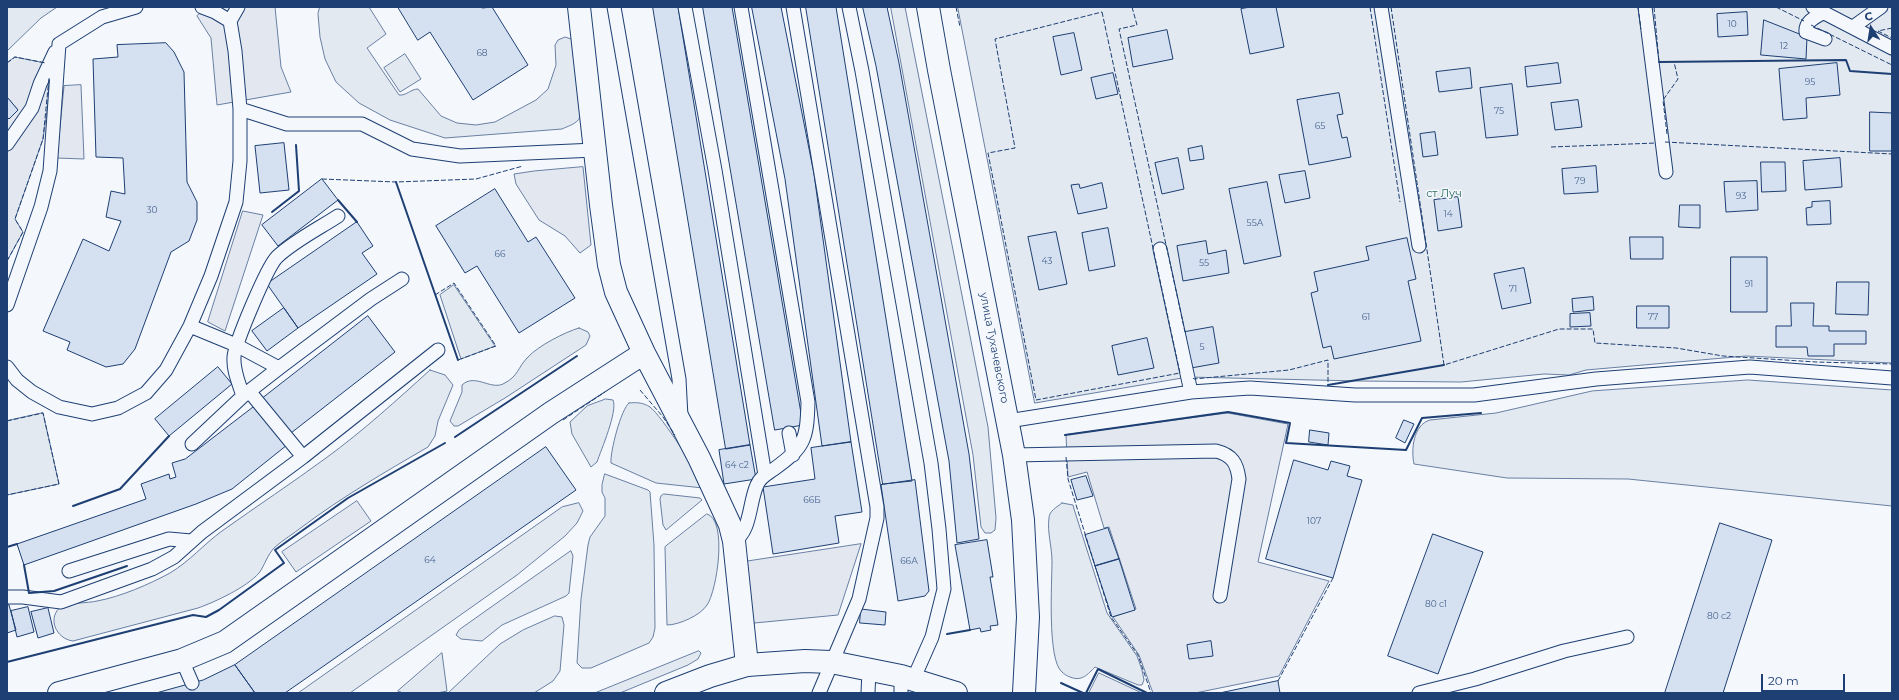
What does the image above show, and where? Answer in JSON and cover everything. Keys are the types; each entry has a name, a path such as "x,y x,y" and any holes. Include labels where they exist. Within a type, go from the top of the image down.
{"street":[{"path":"579,7 611,276 616,292 644,353 699,458 730,525 734,541 747,665"},
{"name":"улица Тухачевского","path":"928,7 938,70 1014,455 1023,520 1028,617 1024,693"},
{"path":"59,693 182,660 225,642 551,413 644,353"},
{"path":"671,692 747,665 805,661 831,662 869,670 905,683 956,693"}],"lane":[{"path":"7,144 32,108 40,84 59,44 102,17 136,7"},
{"path":"202,7 215,12 230,21"},
{"path":"7,367 17,380 32,392 59,407 92,414 118,408 146,393 166,370 190,326 211,276 236,202 240,161 240,109 235,51 230,21 238,7"},
{"path":"614,7 679,379 683,428"},
{"path":"686,7 715,170 765,474"},
{"path":"734,541 742,533 757,485 765,474 793,455 802,445 805,435 808,402 741,7"},
{"path":"793,7 877,506 877,518 858,599 819,693"},
{"path":"849,7 865,87 931,463 944,589 932,637 905,683"},
{"path":"1381,7 1419,246"},
{"path":"1645,7 1666,172"},
{"path":"1853,27 1881,7"},
{"path":"1825,39 1806,32 1808,23 1819,9 1892,48"},
{"path":"7,305 41,207 50,171 59,44"},
{"path":"240,109 287,124 362,124 412,149 460,156 595,150"},
{"path":"303,457 246,393 236,378 234,358 236,345 265,275 272,263 287,249 338,216"},
{"path":"1160,250 1190,392"},
{"path":"192,444 246,393 371,299 402,279"},
{"path":"190,326 236,345 280,368"},
{"path":"7,597 23,597 60,602 152,569 174,556 191,541 303,457 438,350"},
{"path":"1008,421 1190,392 1250,388 1355,395 1474,395 1596,379 1750,367 1892,378"},
{"path":"789,433 793,455"},
{"path":"1014,455 1216,451 1226,454 1233,460 1238,468 1239,479 1220,596"},
{"path":"69,571 169,539 191,541"},
{"path":"1419,693 1475,679 1564,651 1626,637"},
{"path":"182,660 192,683"},
{"path":"868,693 869,670"}],"green space":[{"path":"7,7 57,7 41,18 7,51"},
{"path":"320,7 369,7 386,34 367,48 399,95 418,89 441,116 457,123 476,125 495,122 536,100 548,89 556,65 555,45 558,40 565,37 574,40 582,102 580,117 575,123 562,129 445,138 390,120 359,103 336,82 325,59 320,37 318,14"},
{"path":"891,7 905,7 988,427 996,518 995,530 991,533 985,533 981,527 973,455"},
{"name":"ст Луч","path":"958,7 1892,7 1892,363 1746,356 1586,370 1569,375 1544,374 1461,382 1188,377 1035,403"},
{"path":"405,54 421,79 400,92 384,68"},
{"path":"454,285 495,346 461,359 440,295"},
{"path":"579,328 588,332 590,336 586,345 505,398 458,426 454,426 450,421 462,392 462,385 472,381 493,385 503,384 515,375 524,361 538,348 559,336"},
{"path":"430,370 445,375 453,385 438,421 435,436 428,447 348,495 281,542 272,550 259,573 247,584 222,598 198,608 73,641 62,636 58,632 54,621 57,611 62,606 106,599 144,586 170,573 222,531 340,448 380,415"},
{"path":"1748,380 1892,390 1892,506 1628,479 1507,478 1414,464 1414,439 1420,427 1430,420 1496,413 1592,391"},
{"path":"606,399 613,400 613,413 597,462 591,467 572,434 570,422 587,406"},
{"path":"629,403 638,403 650,407 663,421 688,459 701,481 703,488 656,483 611,463 612,450 617,431 623,413"},
{"path":"43,413 59,484 7,495 7,421"},
{"path":"605,474 650,492 654,545 655,628 653,637 649,643 591,668 582,668 577,663 581,599 590,537 605,516 605,498 602,492 602,485"},
{"path":"664,494 700,498 702,500 666,530 663,525 660,499"},
{"path":"579,503 583,511 577,523 565,536 517,575 350,693 298,693 562,507"},
{"path":"1062,503 1073,505 1107,613 1137,656 1144,680 1142,685 1138,685 1095,667 1090,672 1078,679 1068,676 1062,672 1057,665 1054,653 1051,620 1052,561 1049,516 1054,509"},
{"path":"707,514 713,519 717,528 719,541 717,571 711,597 704,609 695,616 672,625 667,625 665,547"},
{"path":"571,551 573,556 569,593 566,596 502,625 482,641 461,639 456,635 459,630"},
{"path":"555,616 562,617 564,625 560,671 553,681 534,693 448,693 500,644 523,630"},
{"path":"699,651 701,653 698,659 688,665 620,693 595,693"},
{"path":"442,653 447,691 437,693 403,693 398,691"}],"shaded area":[{"path":"208,7 275,7 281,67 291,92 217,105 211,38 197,16"},
{"path":"15,57 50,64 48,104 43,139 15,219 23,232 7,261 7,117 9,118 18,110 7,97 7,63"},
{"path":"81,85 84,159 57,158 64,86"},
{"path":"583,167 591,245 580,253 565,236 539,220 516,184 514,174"},
{"path":"243,211 263,215 225,331 208,322"},
{"path":"1228,413 1288,424 1258,562 1329,581 1279,676 1195,693 1153,693 1139,655 1113,617 1136,609 1109,527 1104,528 1087,472 1068,477 1066,435"},
{"path":"357,501 371,521 296,572 282,552"},
{"path":"861,544 838,615 744,624 737,563"},
{"path":"1099,673 1142,693 1089,693"}],"building":[{"path":"398,7 492,7 528,65 473,100 430,32 418,40"},
{"path":"653,7 678,7 750,445 726,449"},
{"path":"703,7 732,7 803,425 775,430"},
{"path":"752,7 781,7 814,174 851,442 822,446 785,179"},
{"path":"806,7 836,7 912,481 883,484"},
{"path":"863,7 887,7 899,63 969,454 979,539 957,543 949,461 876,66"},
{"path":"1251,7 1276,7 1284,47 1250,54 1241,9"},
{"path":"1747,12 1748,35 1718,37 1717,14"},
{"path":"1764,20 1807,37 1806,59 1761,55"},
{"path":"1167,30 1173,59 1133,67 1128,38"},
{"path":"1074,33 1082,70 1061,75 1053,37"},
{"path":"166,43 174,52 184,72 187,182 197,202 197,220 189,241 171,252 135,349 123,364 106,367 67,350 70,342 43,331 83,239 109,251 121,221 106,217 111,191 125,194 123,158 96,157 93,59 118,57 117,45"},
{"path":"1558,63 1561,83 1527,87 1525,67"},
{"path":"1837,63 1840,95 1806,98 1807,118 1783,120 1779,69"},
{"path":"1470,68 1472,88 1439,92 1436,72"},
{"path":"1113,73 1118,94 1096,99 1091,78"},
{"path":"1512,84 1518,135 1486,138 1480,88"},
{"path":"1339,93 1343,114 1337,115 1342,138 1347,137 1351,157 1309,165 1297,100"},
{"path":"7,97 18,110 9,119 7,117"},
{"path":"1578,100 1582,127 1555,130 1551,103"},
{"path":"1870,112 1892,113 1892,151 1870,151"},
{"path":"1435,132 1438,155 1423,157 1420,134"},
{"path":"284,143 289,190 260,193 255,146"},
{"path":"1202,146 1204,159 1190,161 1188,149"},
{"path":"1178,158 1184,189 1162,194 1155,163"},
{"path":"1840,158 1842,187 1805,190 1803,161"},
{"path":"1761,162 1785,162 1786,191 1762,192"},
{"path":"1596,166 1598,192 1564,194 1562,169"},
{"path":"1305,171 1310,198 1285,203 1279,175"},
{"path":"322,179 338,200 278,246 262,225"},
{"path":"1757,181 1758,210 1726,212 1724,182"},
{"path":"1267,182 1281,256 1244,264 1229,189"},
{"path":"1102,183 1107,208 1078,214 1071,185 1079,184 1080,188"},
{"path":"495,189 528,242 536,237 575,298 519,333 477,266 465,273 436,226"},
{"path":"1458,197 1462,227 1438,231 1434,200"},
{"path":"1830,201 1831,224 1807,225 1806,208 1812,207 1812,202"},
{"path":"1680,205 1700,205 1700,228 1679,227"},
{"path":"357,222 373,246 362,253 377,274 298,328 267,284"},
{"path":"1108,228 1115,266 1089,271 1082,233"},
{"path":"1056,232 1067,284 1039,290 1028,237"},
{"path":"1630,237 1663,237 1663,259 1631,259"},
{"path":"1407,238 1416,279 1408,281 1421,341 1334,359 1331,346 1323,348 1311,293 1318,291 1314,272 1369,260 1366,247"},
{"path":"1206,241 1208,254 1226,250 1229,273 1183,281 1177,246"},
{"path":"1731,257 1767,257 1767,312 1731,312"},
{"path":"1524,268 1531,303 1502,309 1494,274"},
{"path":"1837,282 1869,282 1868,315 1836,314"},
{"path":"1593,297 1594,310 1573,312 1572,299"},
{"path":"1791,303 1814,303 1813,326 1829,326 1829,331 1866,331 1866,344 1834,344 1834,356 1808,356 1807,347 1776,347 1776,326 1791,326"},
{"path":"1637,306 1669,306 1669,328 1637,328"},
{"path":"284,308 298,328 267,351 252,331"},
{"path":"1590,313 1591,326 1570,327 1570,314"},
{"path":"368,316 395,352 291,433 263,398"},
{"path":"1213,327 1219,363 1191,368 1185,332"},
{"path":"1147,338 1154,368 1118,375 1112,346"},
{"path":"218,367 232,384 169,436 155,419"},
{"path":"255,406 287,445 232,489 196,504 24,565 17,544 146,499 141,484 169,474 170,479 176,477 172,463 185,459"},
{"path":"1404,420 1414,424 1405,443 1396,438"},
{"path":"1310,430 1329,433 1328,445 1309,442"},
{"path":"851,442 862,512 835,516 839,543 773,554 763,487 815,479 811,448"},
{"path":"750,445 756,479 724,484 719,450"},
{"path":"546,447 576,490 285,693 255,693 235,665"},
{"path":"1294,460 1328,470 1331,461 1350,466 1347,476 1362,480 1333,578 1266,559"},
{"path":"1086,476 1093,496 1077,500 1071,480"},
{"path":"915,480 929,591 925,596 898,601 881,485"},
{"path":"1720,523 1772,540 1723,693 1665,693"},
{"path":"1108,528 1119,559 1095,566 1085,535"},
{"path":"1433,534 1483,552 1438,674 1388,656"},
{"path":"987,540 993,577 990,577 998,625 990,626 991,630 981,632 980,628 970,630 955,545"},
{"path":"1119,559 1135,610 1112,617 1095,566"},
{"path":"9,605 16,630 7,633 7,606"},
{"path":"28,607 34,632 17,637 11,611"},
{"path":"48,608 54,633 38,638 31,612"},
{"path":"861,609 886,612 885,625 860,623"},
{"path":"1211,641 1213,656 1189,659 1187,645"},
{"path":"235,665 255,693 156,693 203,680"},
{"path":"1278,681 1280,693 1220,693"}],"fence":[{"path":"956,7 960,27"},
{"path":"1132,7 1137,25 1119,29 1185,332"},
{"path":"1370,7 1400,202"},
{"path":"1391,7 1444,365 1559,329 1593,329 1595,343 1676,348 1723,356 1816,362 1892,364"},
{"path":"1638,7 1641,29"},
{"path":"1654,7 1659,62"},
{"path":"1776,7 1804,21"},
{"path":"1102,12 1180,373 1036,400 988,153 1015,148 995,39 1102,12"},
{"path":"1811,25 1892,65"},
{"path":"1892,28 1878,31 1892,38"},
{"path":"7,63 15,57 46,63"},
{"path":"1667,134 1663,100 1678,79 1674,62"},
{"path":"7,261 23,232 15,219 43,139 49,78"},
{"path":"1665,142 1892,154"},
{"path":"1551,147 1656,143"},
{"path":"322,179 396,182 476,179 523,166"},
{"path":"435,295 454,283 496,346 458,360"},
{"path":"1193,378 1289,370 1328,360 1328,385"},
{"path":"640,390 663,417 675,435"},
{"path":"563,420 605,392"},
{"path":"7,421 43,413 59,484 7,495"},
{"path":"1066,457 1068,479 1111,617 1138,655 1151,693"},
{"path":"1278,681 1333,578"}],"wall":[{"path":"1659,62 1846,60 1850,71 1892,74"},
{"path":"272,212 299,191 296,145"},
{"path":"396,182 458,360"},
{"path":"338,200 357,222"},
{"path":"455,437 577,356"},
{"path":"1328,385 1444,365"},
{"path":"1065,435 1228,412 1290,423 1286,443 1406,450 1422,418 1481,413"},
{"path":"73,506 120,489 169,436"},
{"path":"7,662 193,615 206,617 219,610 284,563 275,550 348,498 445,443"},
{"path":"7,547 17,544"},
{"path":"24,565 29,593 54,591 127,566"},
{"path":"947,634 970,630"},
{"path":"1086,693 1098,669 1147,693"},
{"path":"1061,683 1083,693"}]}
